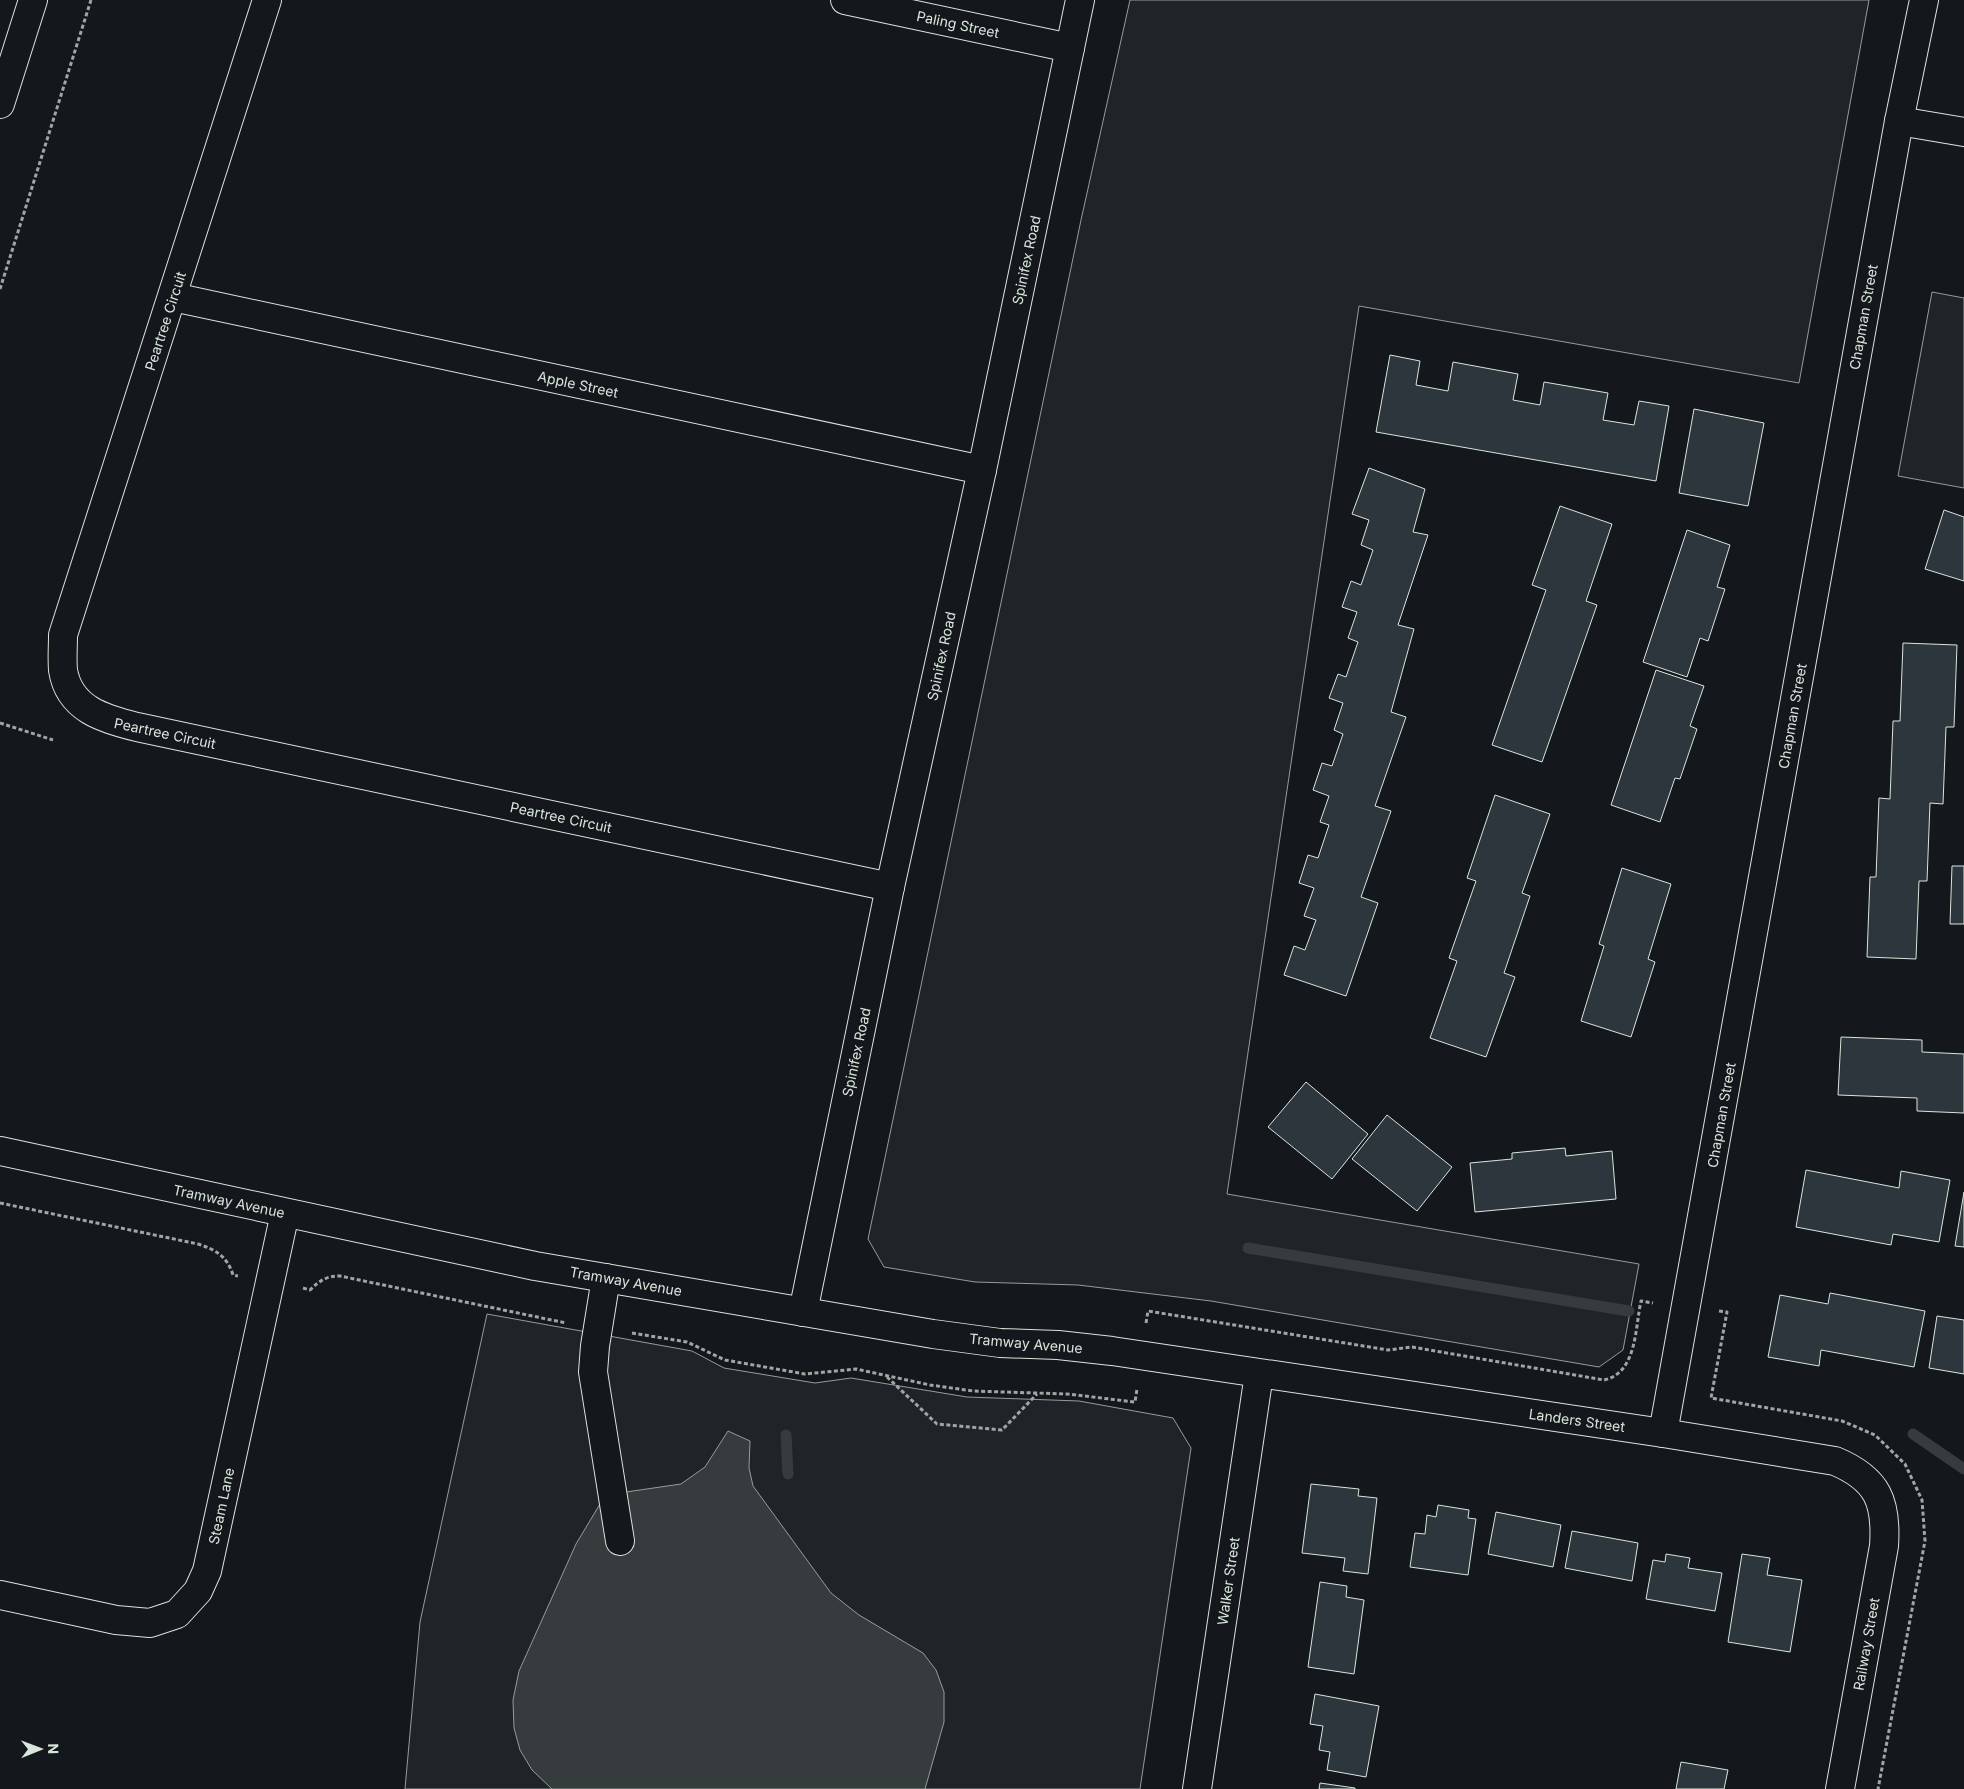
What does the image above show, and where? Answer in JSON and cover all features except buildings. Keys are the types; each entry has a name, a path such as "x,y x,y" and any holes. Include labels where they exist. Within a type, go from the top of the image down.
{"street":[{"path":"0,104 33,0"},
{"name":"Peartree Circuit","path":"267,0 64,636 64,672 76,702 107,720 137,727 890,887"},
{"name":"Paling Street","path":"846,0 1070,48"},
{"name":"Spinifex Road","path":"803,1312 890,887 982,470 1080,0"},
{"name":"Chapman Street","path":"1663,1433 1899,121 1924,0"},
{"path":"1899,121 1964,132"},
{"name":"Apple Street","path":"173,297 982,470"},
{"name":"Tramway Avenue","path":"0,1151 535,1266 933,1334 1000,1343 1058,1345 1103,1350 1259,1374"},
{"name":"Steam Lane","path":"0,1595 116,1620 150,1623 177,1614 198,1592 207,1571 285,1213"},
{"path":"606,1278 592,1372 620,1541"},
{"name":"Landers Street","path":"1259,1374 1663,1433 1835,1461 1854,1469 1869,1481 1881,1499"},
{"name":"Walker Street","path":"1197,1789 1259,1374"},
{"name":"Railway Street","path":"1840,1789 1884,1546 1886,1522 1881,1499"}],"path":[{"path":"0,289 91,0"},
{"path":"0,723 53,740"},
{"path":"0,1203 198,1244 214,1249 224,1258 233,1275 245,1277"},
{"path":"297,1287 310,1290 328,1276 340,1276 511,1313 687,1342 725,1360 788,1371 819,1374 856,1369 930,1385 973,1390 1067,1394 1136,1402 1137,1388"},
{"path":"1146,1321 1148,1311 1388,1350 1412,1347 1604,1380 1615,1377 1623,1371 1629,1360 1641,1301"},
{"path":"886,1376 936,1424 1002,1430 1037,1393"}],"shaded area":[{"path":"1130,0 1869,0 1799,383 1359,306 1227,1194 1639,1264 1623,1350 1599,1367 1211,1301 1078,1285 975,1282 884,1267 868,1239 1081,220"},
{"path":"1932,292 1964,298 1964,488 1898,476"},
{"path":"487,1314 692,1351 724,1368 815,1383 851,1378 967,1397 1079,1401 1173,1418 1191,1448 1140,1789 405,1789 420,1622"},
{"path":"728,1431 750,1441 749,1468 753,1486 831,1593 859,1615 923,1653 936,1670 944,1692 944,1722 925,1789 552,1789 532,1770 520,1750 514,1728 513,1700 519,1671 576,1544 600,1504 626,1492 681,1484 705,1467"}],"waterway":[{"path":"1248,1248 1629,1311"},
{"path":"1913,1434 1964,1469"},
{"path":"786,1435 788,1474"}]}
